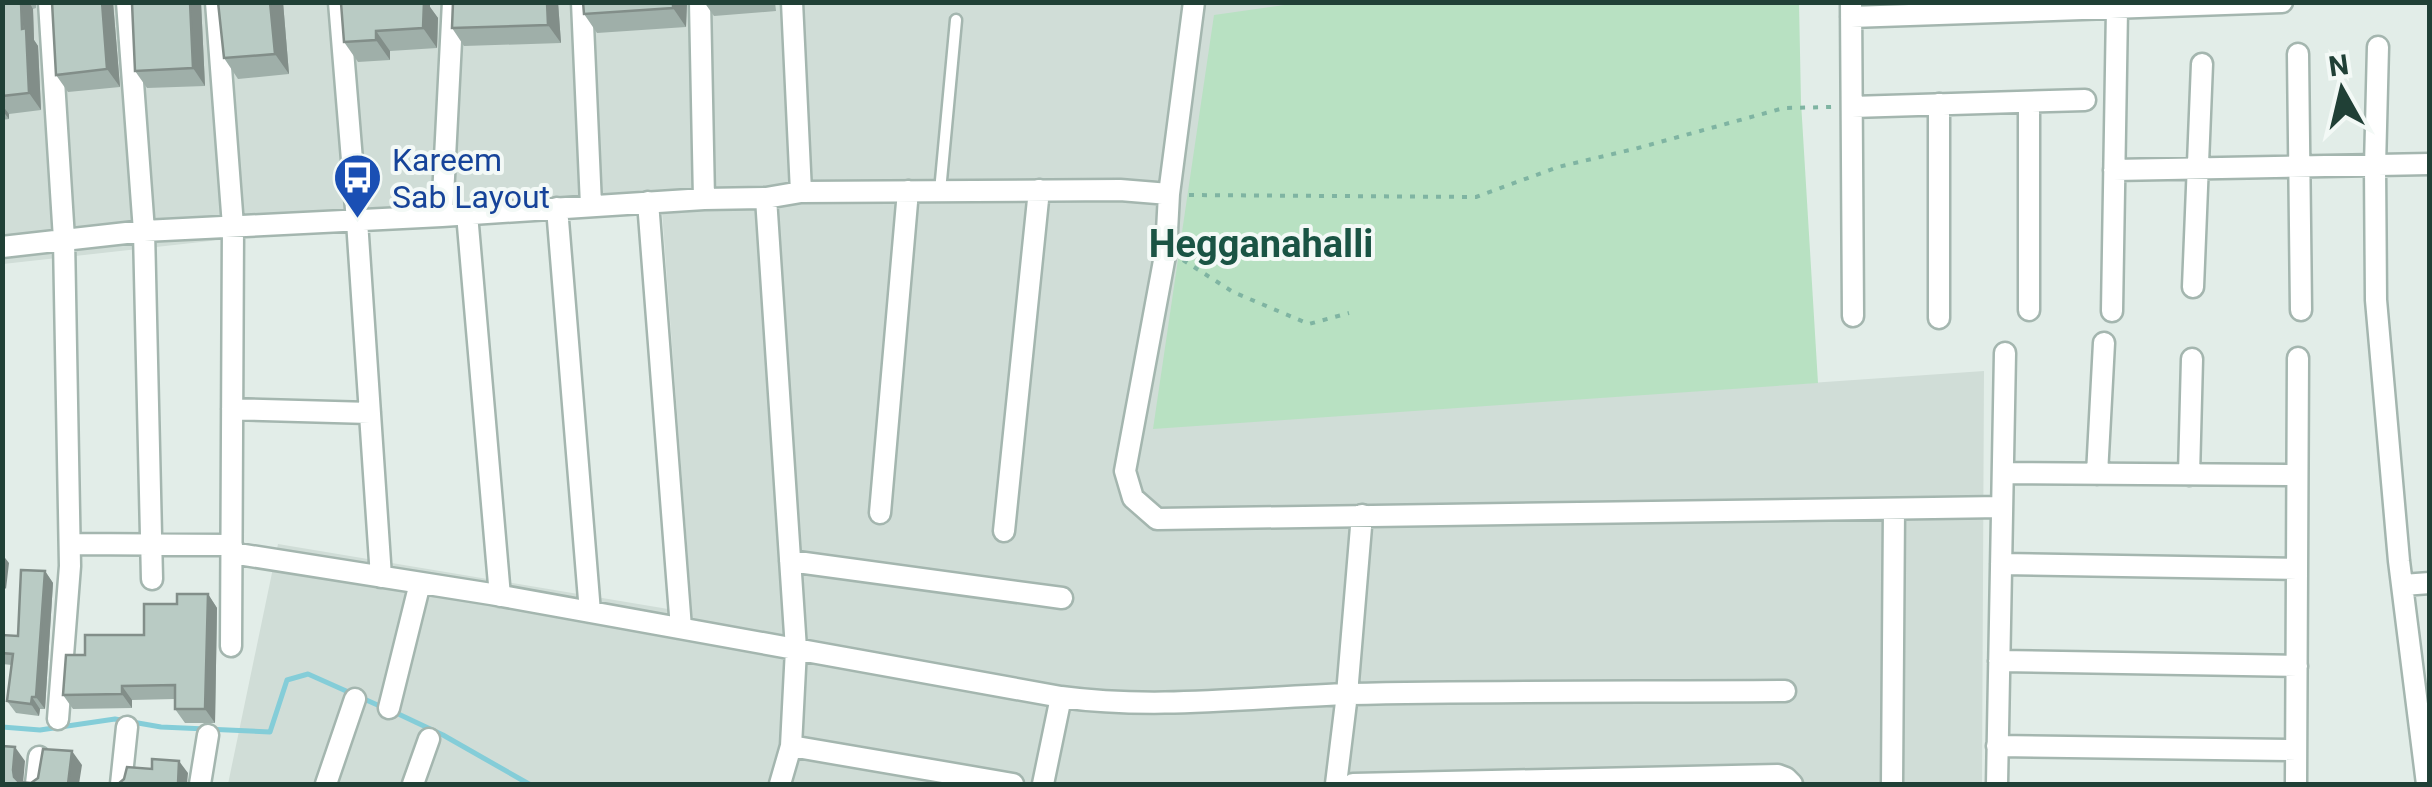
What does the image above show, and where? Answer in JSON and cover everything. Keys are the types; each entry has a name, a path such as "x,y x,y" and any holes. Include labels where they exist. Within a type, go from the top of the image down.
{"street":[{"path":"49,2 64,240 70,544 58,719"},
{"path":"127,2 144,231 152,579"},
{"path":"216,2 232,226 231,646"},
{"path":"339,2 381,577"},
{"path":"442,216 452,2"},
{"path":"582,2 591,206"},
{"path":"700,2 704,199"},
{"path":"792,2 801,192"},
{"path":"1194,2 1166,250 1124,471 1132,498 1157,519 2002,508"},
{"path":"1853,316 1851,10 2117,9 2282,2"},
{"path":"2112,311 2117,9"},
{"path":"2378,47 2376,300 2426,784"},
{"path":"2298,54 2301,310"},
{"path":"2193,286 2202,64"},
{"path":"1852,107 2085,100"},
{"path":"2029,102 2029,310"},
{"path":"1939,104 1939,318"},
{"path":"2114,170 2430,164"},
{"path":"1004,531 1039,190"},
{"path":"2,247 144,231 766,198 801,192 1120,190 1170,194"},
{"path":"880,512 908,191"},
{"path":"766,198 796,649 791,746 780,784"},
{"path":"648,202 680,628"},
{"path":"557,208 590,612"},
{"path":"467,214 500,596"},
{"path":"2098,474 2104,343"},
{"path":"1997,784 2005,352"},
{"path":"2296,784 2298,358"},
{"path":"2189,474 2192,360"},
{"path":"232,409 370,413"},
{"path":"2003,473 2297,475"},
{"path":"1892,784 1894,509"},
{"path":"1336,784 1348,694 1362,515"},
{"path":"70,544 232,549 1102,703 1170,704 1348,694 1784,691"},
{"path":"790,561 1062,598"},
{"path":"2001,564 2297,569"},
{"path":"389,708 420,582"},
{"path":"2403,586 2430,583"},
{"path":"1999,662 2297,666"},
{"path":"1043,784 1061,697"},
{"path":"326,784 355,699"},
{"path":"120,784 127,727"},
{"path":"200,784 208,735"},
{"path":"413,784 429,739"},
{"path":"791,746 1013,784"},
{"path":"1997,746 2296,750"},
{"path":"36,784 39,757"},
{"path":"1353,784 1778,775 1792,784"}],"lane":[{"path":"940,191 956,20"}],"path":[{"path":"1170,194 1476,197 1558,167 1784,108 1852,107"},
{"path":"1166,250 1232,292 1309,324 1349,313"}],"shaded area":[{"path":"2,3 1299,3 1288,5 1154,428 1984,371 1982,784 228,784 278,544 692,613 662,212 246,237 3,264"}],"green space":[{"path":"1299,3 1799,3 1818,383 1153,429 1214,15"}],"building":[{"path":"2,2 21,2 29,93 2,96"},
{"path":"52,2 102,2 107,69 56,75"},
{"path":"190,2 193,68 135,71 132,3"},
{"path":"218,2 270,2 275,54 224,58"},
{"path":"424,2 423,28 376,31 376,40 344,42 341,3"},
{"path":"453,2 547,2 548,25 452,28"},
{"path":"583,2 673,2 673,8 584,14"},
{"path":"21,570 45,571 36,697 32,697 31,704 7,701 13,654 2,653 2,635 18,636"},
{"path":"177,594 208,594 205,709 175,709 175,685 122,686 122,694 63,695 66,655 85,655 85,635 144,635 144,604 177,604"},
{"path":"2,746 15,747 14,777 19,782 31,783 38,778 43,749 72,751 68,784 2,784"},
{"path":"152,759 179,761 178,784 118,784 127,767 152,769"}],"waterway":[{"path":"2,727 40,730 115,719 161,727 270,732 287,680 308,674 382,707"},
{"path":"392,711 529,784"}],"place":[{"name":"Kareem Sab Layout","path":"357,220"}],"district":[{"name":"Hegganahalli","path":"1261,244"}]}
